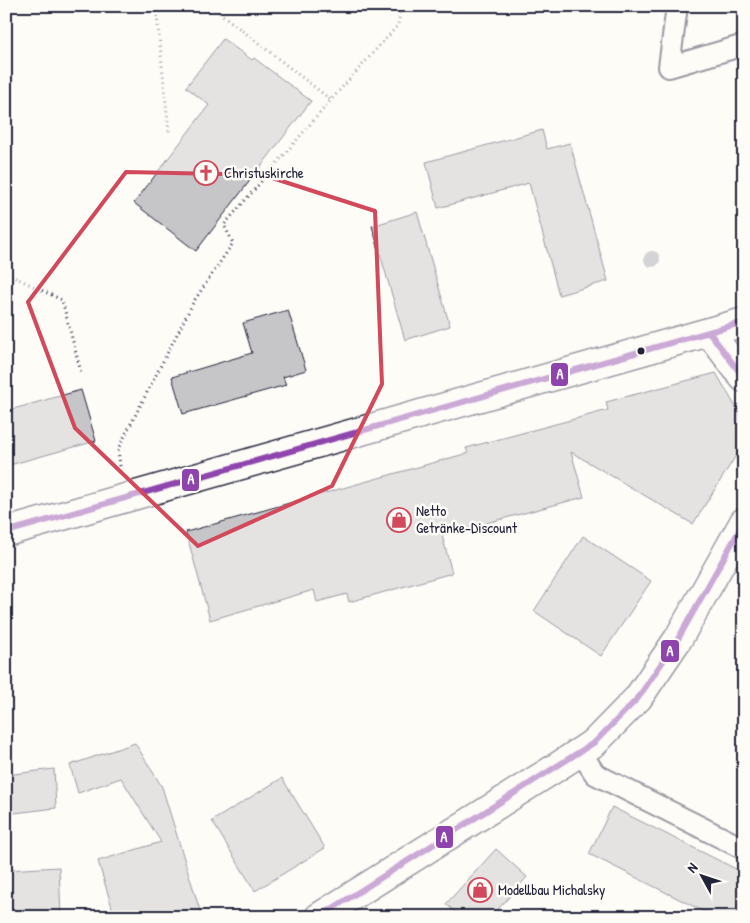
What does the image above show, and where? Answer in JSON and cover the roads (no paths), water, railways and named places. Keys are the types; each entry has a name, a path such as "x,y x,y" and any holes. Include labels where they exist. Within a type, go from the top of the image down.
{"street":[{"path":"6,532 744,322"},
{"path":"709,332 744,378"},
{"path":"319,917 595,742 638,698 678,639 744,522"}],"lane":[{"path":"677,6 669,67 744,45"},
{"path":"580,751 595,774 744,848"}],"place":[{"name":"Christuskirche","path":"206,173"},
{"name":"Netto Getränke-Discount","path":"399,520"},
{"name":"Modellbau Michalsky","path":"480,890"}]}
